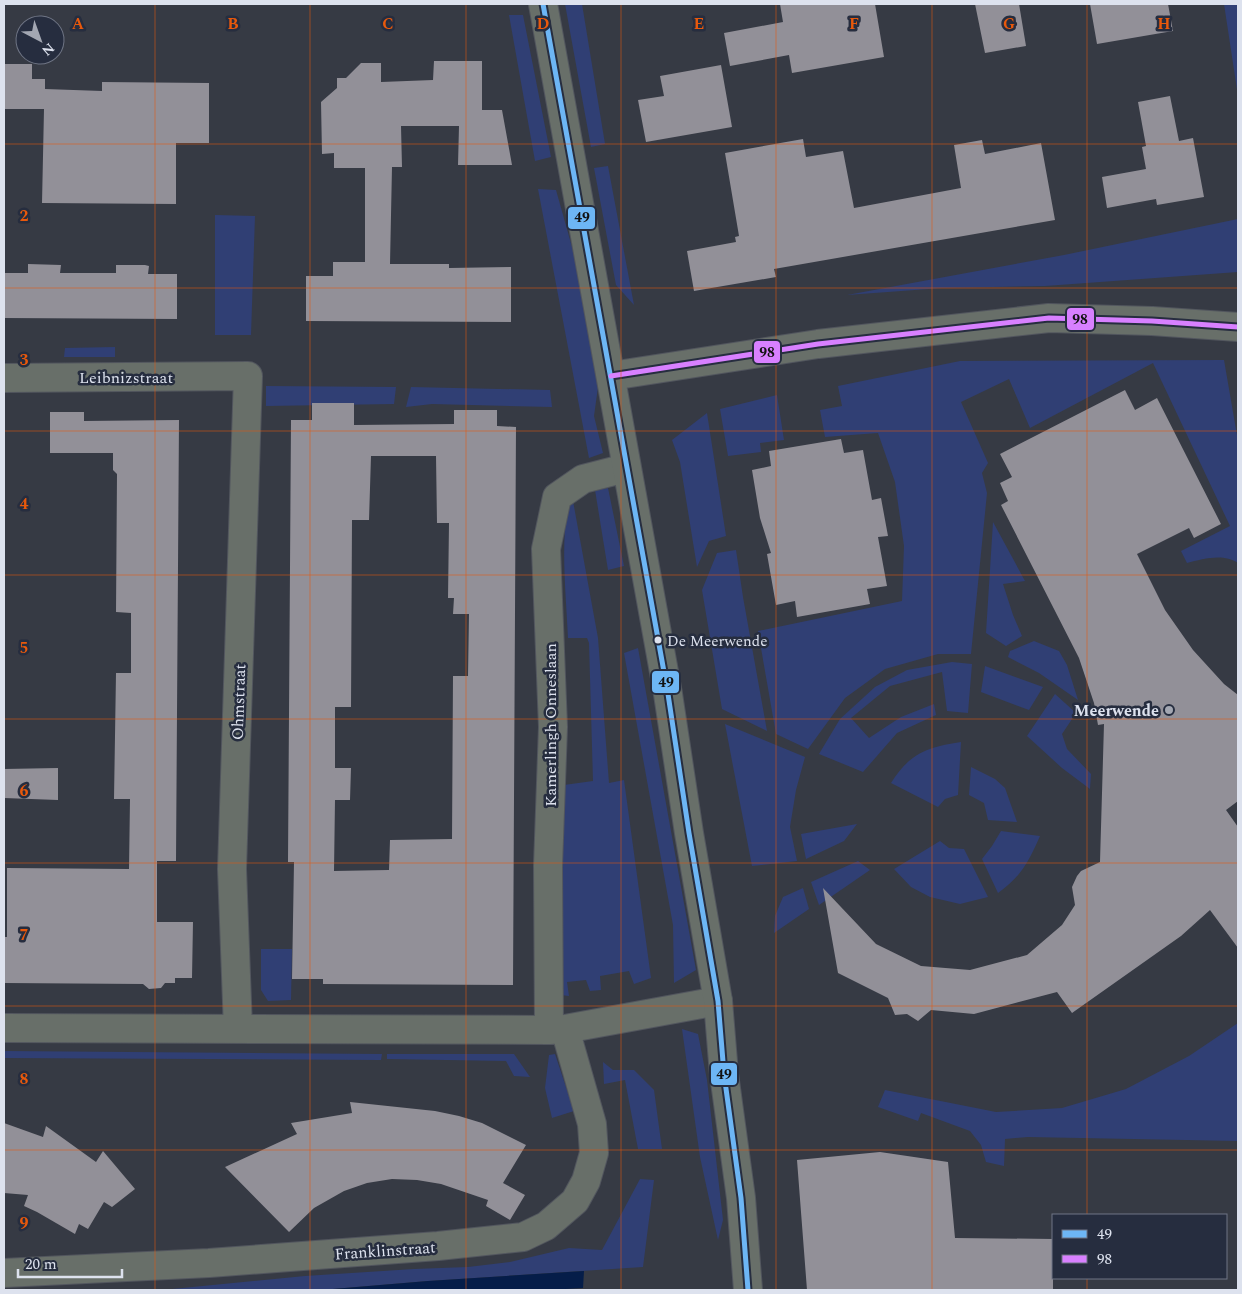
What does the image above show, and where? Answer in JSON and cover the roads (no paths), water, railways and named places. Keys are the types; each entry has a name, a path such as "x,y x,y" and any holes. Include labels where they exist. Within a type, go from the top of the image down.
{"street":[{"path":"543,4 668,694 689,833 718,1001 724,1074 741,1198 748,1290"},
{"path":"611,376 818,344 1050,318 1152,321 1238,327"},
{"name":"Leibnizstraat","path":"4,378 248,376"},
{"name":"Ohmstraat","path":"238,1029 232,869 248,376"},
{"name":"Kamerlingh Onneslaan","path":"557,1029 548,866 553,727 546,549 557,497 583,479 626,468"},
{"path":"4,1028 557,1029 718,1001"},
{"name":"Franklinstraat","path":"4,1274 209,1263 438,1246 523,1237 546,1226 575,1201 586,1181 594,1153 592,1124 557,1029"}],"place":[{"name":"De Meerwende","path":"658,640"},
{"name":"Meerwende","path":"1169,710"}]}
